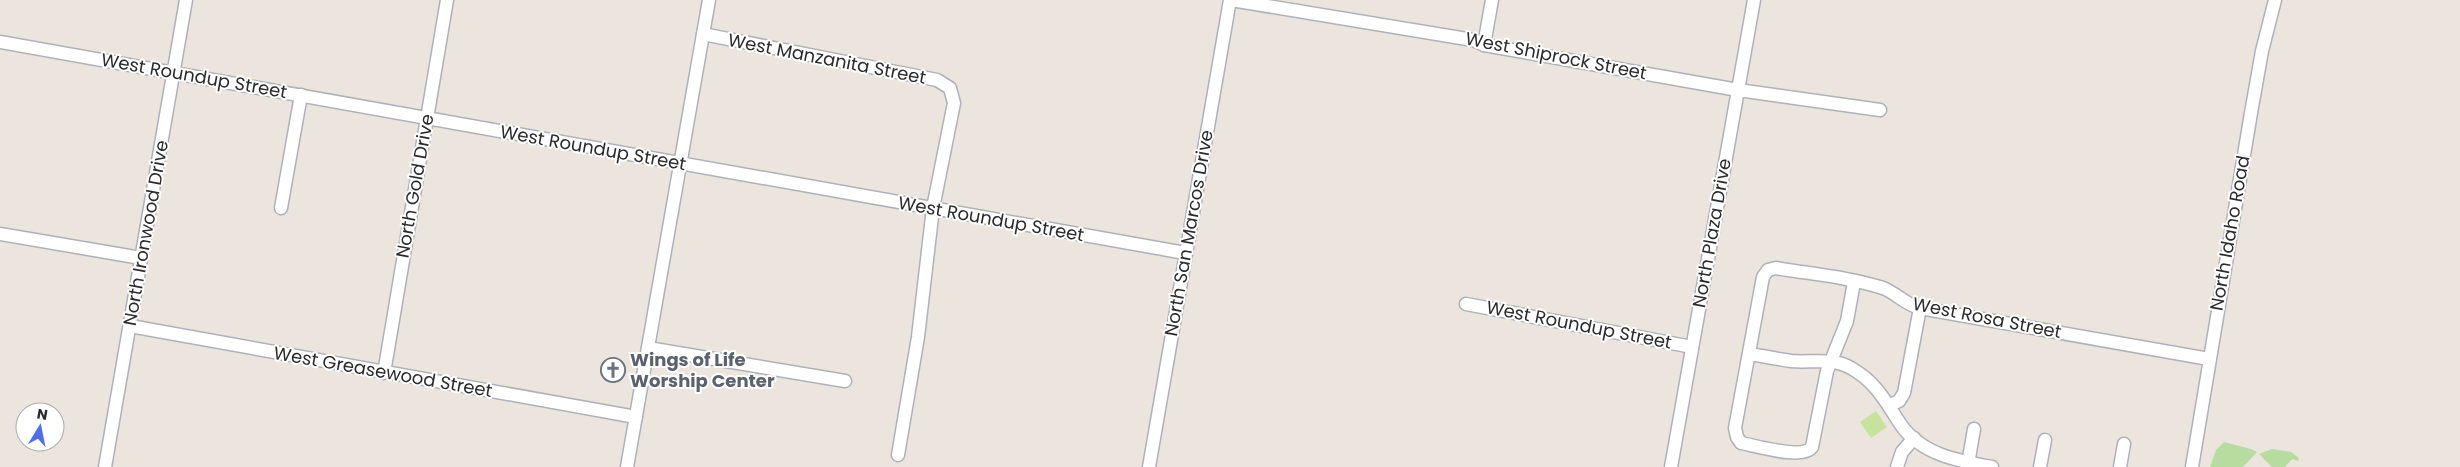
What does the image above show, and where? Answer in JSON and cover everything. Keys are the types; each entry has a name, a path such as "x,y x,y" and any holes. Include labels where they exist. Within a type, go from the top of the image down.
{"street":[{"name":"North Ironwood Drive","path":"105,467 186,0"},
{"name":"North Gold Drive","path":"384,373 447,0"},
{"path":"627,467 709,0"},
{"name":"West Shiprock Street","path":"1231,0 1473,40 1484,45 1738,90 1880,110"},
{"name":"North San Marcos Drive","path":"1149,467 1185,253 1231,0"},
{"path":"1484,45 1492,0"},
{"name":"North Plaza Drive","path":"1671,467 1754,0"},
{"name":"North Idaho Road","path":"2192,467 2252,104 2262,51 2275,0"},
{"name":"West Manzanita Street","path":"703,34 937,80 950,88 954,103 933,208"},
{"name":"West Roundup Street","path":"0,42 1185,253"},
{"path":"281,208 301,95"},
{"path":"898,455 918,337 933,208"},
{"path":"0,234 141,258"},
{"name":"West Rosa Street","path":"1749,354 1763,277 1768,270 1776,268 1884,289 1912,306 1920,308 2209,359"},
{"path":"1854,282 1847,321 1830,362 1814,442 1810,450 1800,453 1742,443 1737,438 1735,428 1749,354 1793,361 1816,360 1830,362 1849,366 1864,376 1880,391 1902,426 1914,438 1940,455 1970,465 1992,467"},
{"name":"West Roundup Street","path":"1466,304 1692,347"},
{"path":"1890,405 1899,401 1904,393 1920,308"},
{"name":"West Greasewood Street","path":"130,326 636,417"},
{"path":"648,348 846,381"},
{"path":"1970,465 1974,429"},
{"path":"1897,467 1902,452 1914,438"},
{"path":"2040,467 2045,440"},
{"path":"2120,467 2124,444"}],"green space":[{"path":"1876,411 1887,427 1871,438 1860,422"},
{"path":"2224,442 2257,452 2243,467 2210,467 2216,450"},
{"path":"2272,449 2291,452 2299,458 2298,461 2292,459 2285,467 2272,467 2259,454"}],"place":[{"name":"Wings of Life Worship Center","path":"613,370"}]}
